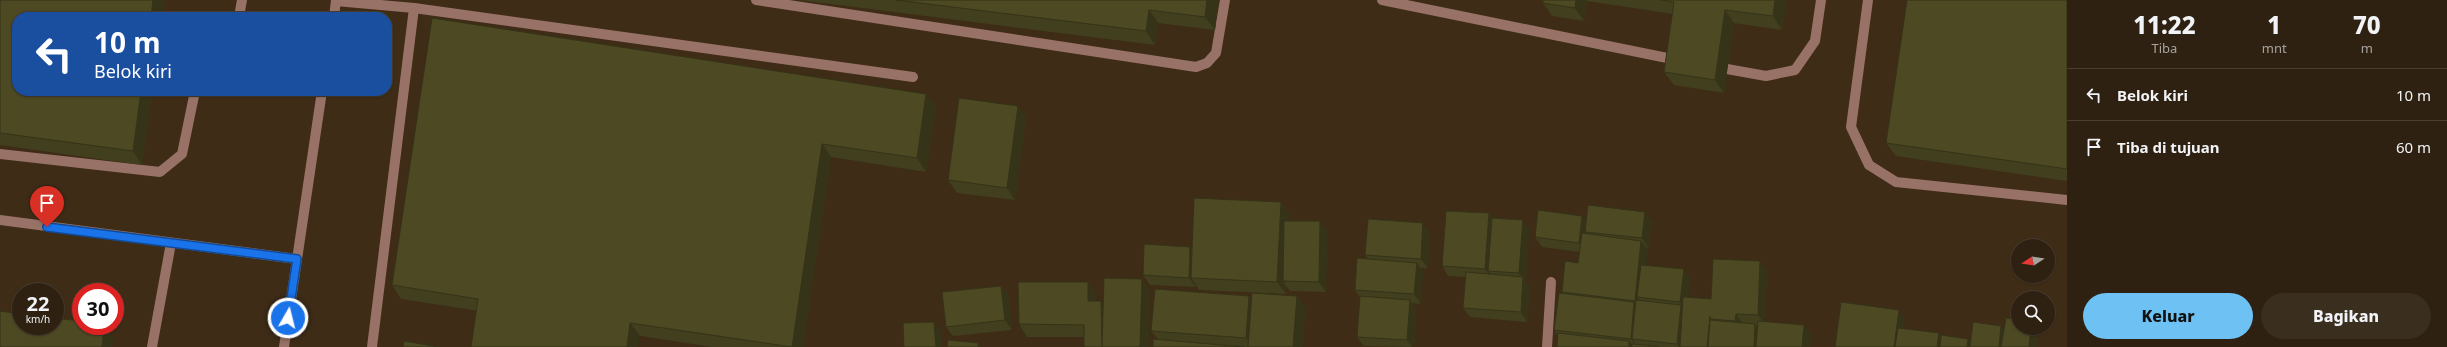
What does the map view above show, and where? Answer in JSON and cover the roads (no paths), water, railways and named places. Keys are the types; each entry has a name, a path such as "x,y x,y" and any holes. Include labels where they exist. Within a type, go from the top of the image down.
{"street":[{"path":"240,12 242,0"},
{"path":"756,0 1196,67 1207,63 1216,54 1225,0"},
{"path":"1382,0 1677,60"},
{"path":"1727,70 1766,76 1795,70 1815,41 1821,0"},
{"path":"1868,0 1851,127 1869,165 1896,182 2067,200"},
{"path":"335,12 336,1 414,8 913,77"},
{"path":"372,347 414,8"},
{"path":"0,154 160,172 182,154 194,96"},
{"path":"284,347 321,96"},
{"path":"0,220 297,259"},
{"path":"152,347 171,243"},
{"path":"1548,347 1551,282"}]}
